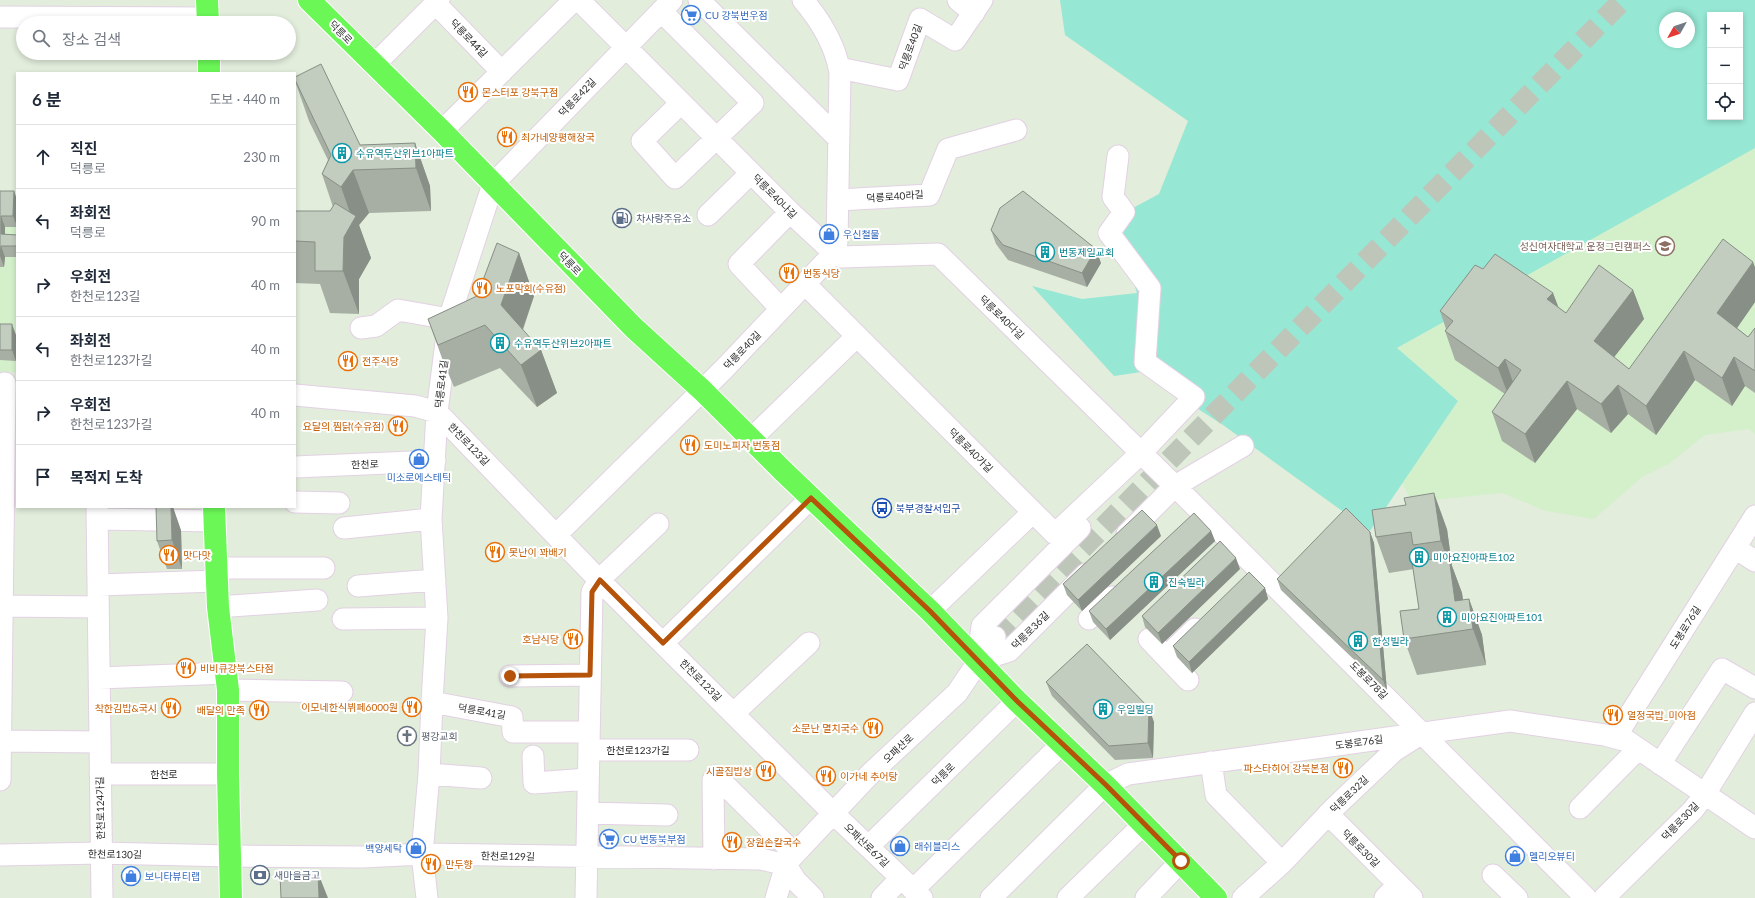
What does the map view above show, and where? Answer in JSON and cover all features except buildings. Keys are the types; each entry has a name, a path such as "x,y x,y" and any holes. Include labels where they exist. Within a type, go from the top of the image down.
{"main road":[{"path":"208,14 220,0"},
{"name":"덕릉로","path":"309,0 442,131 634,328 702,390 811,498 930,611 1017,701 1106,785 1216,898"},
{"path":"209,60 209,72"},
{"path":"214,514 218,607 228,681 228,774 231,898"}],"street":[{"path":"442,131 574,0"},
{"name":"덕릉로40나길","path":"579,0 790,212 834,253"},
{"path":"699,0 839,139"},
{"path":"803,0 818,18 840,68 838,242 834,253"},
{"path":"958,0 978,6"},
{"name":"덕릉로44길","path":"374,65 437,2 502,72"},
{"name":"덕릉로42길","path":"493,184 666,5 753,103 716,138"},
{"name":"덕릉로40길","path":"840,68 898,80 920,19 955,40 978,6"},
{"path":"3,11 208,14"},
{"path":"681,103 642,141 675,178 716,138"},
{"name":"덕릉로40라길","path":"838,200 929,194 948,149 1016,130"},
{"path":"978,661 982,626 1146,458 1194,397 1145,362 1150,288 1109,233 1124,212 1113,197 1118,156"},
{"path":"708,215 751,173"},
{"name":"덕릉로41길","path":"427,898 422,854 429,774 437,618 431,519 437,412 449,319 493,184"},
{"path":"781,309 739,264 790,212"},
{"name":"덕릉로40길","path":"702,390 834,253"},
{"name":"덕릉로40다길","path":"834,253 841,257 938,254 1146,458"},
{"name":"덕릉로40가길","path":"805,284 1055,534 1146,458"},
{"path":"361,328 376,326 398,310 449,319"},
{"path":"751,439 857,336"},
{"path":"0,780 1,641 7,383"},
{"path":"556,535 702,390"},
{"path":"296,395 415,406 437,412"},
{"name":"한천로123길","path":"437,412 600,580 833,813"},
{"path":"1114,547 1175,486 1243,446"},
{"name":"도봉로78길","path":"1146,458 1175,486 1195,517 1251,573 1422,734 1586,898"},
{"name":"한천로","path":"296,467 435,462"},
{"path":"663,643 811,498"},
{"path":"296,502 339,503"},
{"path":"930,611 1032,512"},
{"path":"97,513 214,514"},
{"name":"한천로124가길","path":"97,513 102,898"},
{"name":"도봉로76길","path":"1615,738 1755,516"},
{"path":"344,528 431,519"},
{"path":"586,898 592,592 600,580 658,524"},
{"path":"1735,548 1755,561"},
{"name":"덕릉로36길","path":"978,661 1009,652 1098,563"},
{"path":"98,585 217,574 324,568"},
{"path":"358,586 435,580"},
{"path":"1089,620 1128,582"},
{"path":"218,607 317,600"},
{"path":"2,606 98,607"},
{"path":"343,619 437,618"},
{"path":"1167,656 1206,618"},
{"name":"오패산로","path":"776,898 790,860 871,773 957,693 995,637"},
{"path":"1149,639 1167,656 1188,680"},
{"path":"734,714 809,643"},
{"path":"1660,764 1722,669 1755,688"},
{"path":"510,676 590,675"},
{"path":"99,678 228,681 342,692"},
{"name":"덕릉로","path":"869,846 1017,701"},
{"name":"덕릉로41길","path":"432,702 512,717 513,732 589,741"},
{"name":"덕릉로30길","path":"1604,898 1693,810 1705,794 1755,713"},
{"name":"도봉로76길","path":"1106,785 1128,774 1510,721 1604,735 1627,741 1754,826"},
{"name":"덕릉로32길","path":"1243,898 1282,863 1328,814 1394,750 1422,734"},
{"path":"0,741 100,742"},
{"name":"한천로123가길","path":"589,741 688,750"},
{"path":"882,898 912,889 1062,744"},
{"path":"1580,808 1638,749"},
{"path":"533,756 534,783 588,778"},
{"path":"1211,762 1216,795 1282,863"},
{"name":"한천로","path":"100,774 228,774"},
{"path":"429,774 481,778"},
{"path":"714,859 713,780 716,776 790,860 796,881 814,898"},
{"path":"990,898 1106,785"},
{"path":"588,813 667,815"},
{"name":"오패산로67길","path":"833,813 912,889"},
{"name":"덕릉로30길","path":"1328,814 1398,894"},
{"path":"1068,898 1144,824"},
{"name":"한천로130길","path":"0,855 101,854 230,856"},
{"name":"한천로129길","path":"230,856 363,857 422,854 587,858 790,860"},
{"path":"1146,898 1181,861"},
{"path":"1493,875 1517,898"}],"shaded area":[{"path":"1060,0 1755,0 1755,148 1397,348 1458,401 1370,531 1223,425 1141,372 1114,376 1032,286 1082,299 1137,293 1118,234 1133,208 1159,194 1188,121 1065,35"},
{"name":"성신여자대학교 운정그린캠퍼스","path":"1755,144 1755,434 1749,429 1705,435 1670,463 1642,477 1594,519 1546,511 1502,493 1412,502 1402,483 1458,401 1396,349"},
{"path":"0,193 16,193 16,372 0,372"}],"tunnel":[{"path":"995,637 1623,0"}],"place":[{"name":"CU 강북번우점","path":"691,15"},
{"name":"몬스터포 강북구점","path":"468,92"},
{"name":"최가네양평해장국","path":"507,137"},
{"name":"수유역두산위브1아파트","path":"342,153"},
{"name":"차사랑주유소","path":"622,218"},
{"name":"우신철물","path":"829,234"},
{"name":"성신여자대학교 운정그린캠퍼스","path":"1665,246"},
{"name":"번동제일교회","path":"1045,252"},
{"name":"번동식당","path":"789,273"},
{"name":"노포막회(수유점)","path":"482,288"},
{"name":"수유역두산위브2아파트","path":"500,343"},
{"name":"전주식당","path":"348,361"},
{"name":"요달의 찜닭(수유점)","path":"398,426"},
{"name":"도미노피자 번동점","path":"690,445"},
{"name":"미소로에스테틱","path":"419,459"},
{"name":"북부경찰서입구","path":"882,508"},
{"name":"못난이 꽈배기","path":"495,552"},
{"name":"맛다맛","path":"169,555"},
{"name":"미아요진아파트102","path":"1419,557"},
{"name":"진숙빌라","path":"1154,582"},
{"name":"미아요진아파트101","path":"1447,617"},
{"name":"호남식당","path":"573,639"},
{"name":"한성빌라","path":"1358,641"},
{"name":"비비큐강북스타점","path":"186,668"},
{"name":"이모네한식뷔페6000원","path":"412,707"},
{"name":"착한김밥&국시","path":"171,708"},
{"name":"우일빌딩","path":"1103,709"},
{"name":"배달의 만족","path":"259,710"},
{"name":"열정국밥_미아점","path":"1613,715"},
{"name":"소문난 멸치국수","path":"873,728"},
{"name":"평강교회","path":"407,736"},
{"name":"파스타히어 강북본점","path":"1343,768"},
{"name":"시골집밥상","path":"766,771"},
{"name":"이가네 추어탕","path":"826,776"},
{"name":"CU 번동북부점","path":"609,839"},
{"name":"장원손칼국수","path":"732,842"},
{"name":"래쉬블리스","path":"900,846"},
{"name":"백양세탁","path":"416,848"},
{"name":"멜리오뷰티","path":"1515,856"},
{"name":"만두향","path":"431,864"},
{"name":"새마을금고","path":"260,875"},
{"name":"보니타뷰티랩","path":"131,876"}],"route":[{"path":"510,676 590,675 592,592 600,580 663,643 811,498 930,611 1017,701 1106,785 1181,861"}]}
